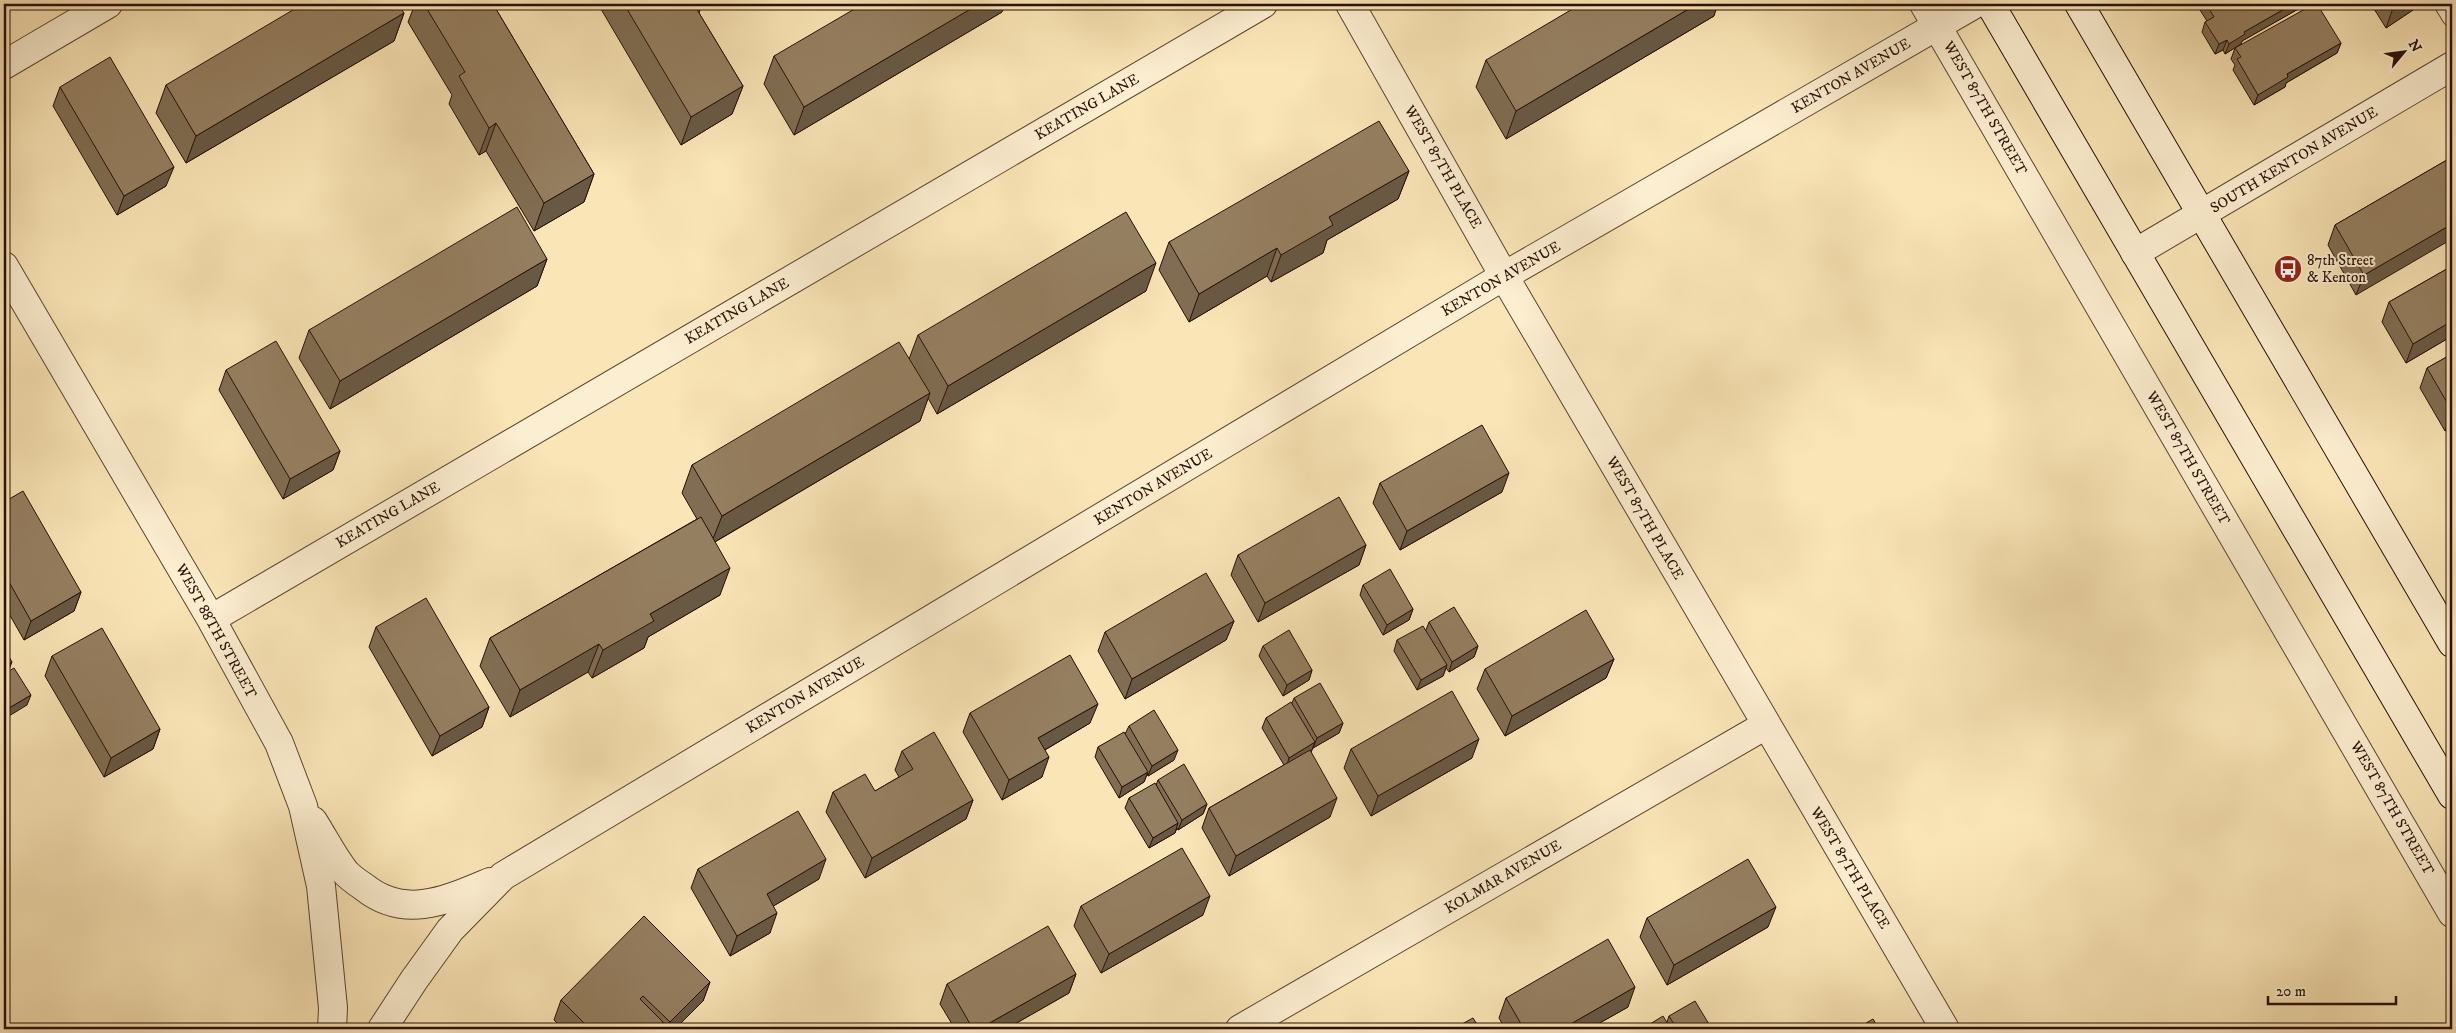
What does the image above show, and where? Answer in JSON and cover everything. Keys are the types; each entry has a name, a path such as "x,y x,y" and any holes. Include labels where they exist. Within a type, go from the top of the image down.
{"street":[{"path":"4,65 108,4"},
{"name":"KEATING LANE","path":"211,619 1263,4"},
{"name":"WEST 87TH PLACE","path":"1350,4 1504,276 1945,1029"},
{"name":"KENTON AVENUE","path":"382,1029 450,930 503,876 1504,276 1931,15 1975,4"},
{"path":"1990,4 2452,794"},
{"path":"2080,4 2452,643"},
{"name":"WEST 87TH STREET","path":"1931,15 2452,913"},
{"name":"SOUTH KENTON AVENUE","path":"2135,253 2203,215 2452,66"},
{"name":"WEST 88TH STREET","path":"4,266 211,619 279,743 303,806 321,886 332,1008 332,1029"},
{"name":"KOLMAR AVENUE","path":"1240,1029 1766,725"},
{"path":"303,806 347,874 373,895 396,904 424,905 453,898 503,876"}],"lane":[{"path":"2444,4 2452,17"}],"building":[{"path":"303,4 398,4 404,13 196,136 166,85"},
{"path":"424,4 493,4 594,174 544,203 496,123 489,128 459,76 465,72"},
{"path":"624,4 702,4 696,8 743,86 691,117"},
{"path":"863,4 979,4 804,107 774,56"},
{"path":"1581,4 1697,4 1516,111 1486,60"},
{"path":"2206,4 2293,4 2244,32 2245,34 2229,44 2227,40 2219,44 2205,22 2214,17"},
{"path":"2317,4 2341,43 2287,74 2288,77 2258,95 2237,59 2241,57 2235,48"},
{"path":"2390,4 2400,4 2393,8"},
{"path":"110,57 174,167 124,196 60,87"},
{"path":"1379,121 1409,171 1329,217 1333,225 1281,255 1277,248 1199,294 1169,242"},
{"path":"2452,157 2452,224 2364,275 2335,225"},
{"path":"517,207 547,259 340,381 309,330"},
{"path":"1126,212 1156,263 948,386 918,335"},
{"path":"2452,266 2452,321 2413,344 2389,302"},
{"path":"276,341 340,451 290,479 226,370"},
{"path":"899,342 930,393 722,516 692,465"},
{"path":"2452,354 2452,411 2427,368"},
{"path":"1482,425 1509,473 1407,531 1380,483"},
{"path":"23,491 81,592 31,621 4,573 4,502"},
{"path":"1339,497 1366,545 1265,603 1238,555"},
{"path":"701,517 730,568 650,614 654,621 603,650 599,644 520,690 490,638"},
{"path":"1390,569 1413,609 1387,625 1363,585"},
{"path":"1206,573 1234,621 1132,679 1105,632"},
{"path":"426,598 489,707 440,736 376,627"},
{"path":"1454,607 1478,646 1452,662 1429,622"},
{"path":"1586,610 1614,659 1512,716 1485,669"},
{"path":"1423,626 1447,665 1421,680 1397,640"},
{"path":"102,628 160,729 111,758 52,656"},
{"path":"1289,630 1312,670 1287,685 1263,646"},
{"path":"4,648 12,662 4,667"},
{"path":"1070,655 1098,704 1038,738 1049,757 1009,780 970,713"},
{"path":"14,668 31,695 4,711 4,674"},
{"path":"1320,683 1343,723 1317,738 1294,698"},
{"path":"1452,691 1479,739 1378,796 1351,749"},
{"path":"1291,702 1315,742 1289,758 1266,718"},
{"path":"1154,710 1178,750 1152,766 1129,726"},
{"path":"934,732 973,800 872,858 833,792 865,774 875,791 913,769 902,751"},
{"path":"1124,732 1148,772 1122,787 1098,747"},
{"path":"1310,750 1337,798 1236,856 1209,808"},
{"path":"1184,764 1207,804 1182,820 1158,780"},
{"path":"1155,783 1178,823 1153,838 1129,798"},
{"path":"798,811 826,859 767,894 777,913 737,936 698,869"},
{"path":"1182,848 1210,896 1109,954 1081,906"},
{"path":"1748,859 1776,907 1674,965 1647,918"},
{"path":"644,916 710,982 670,1022 643,996 640,999 663,1022 656,1029 590,1029 561,1000"},
{"path":"1048,926 1076,974 979,1029 973,1029 947,984"},
{"path":"1608,939 1635,987 1562,1029 1524,1029 1506,998"},
{"path":"1695,1001 1712,1029 1677,1029 1669,1016"},
{"path":"1663,1016 1671,1029 1642,1029"},
{"path":"1473,1018 1480,1029 1453,1029"},
{"path":"1873,1019 1879,1029 1856,1029"}],"place":[{"name":"87th Street & Kenton","path":"2288,269"}]}
